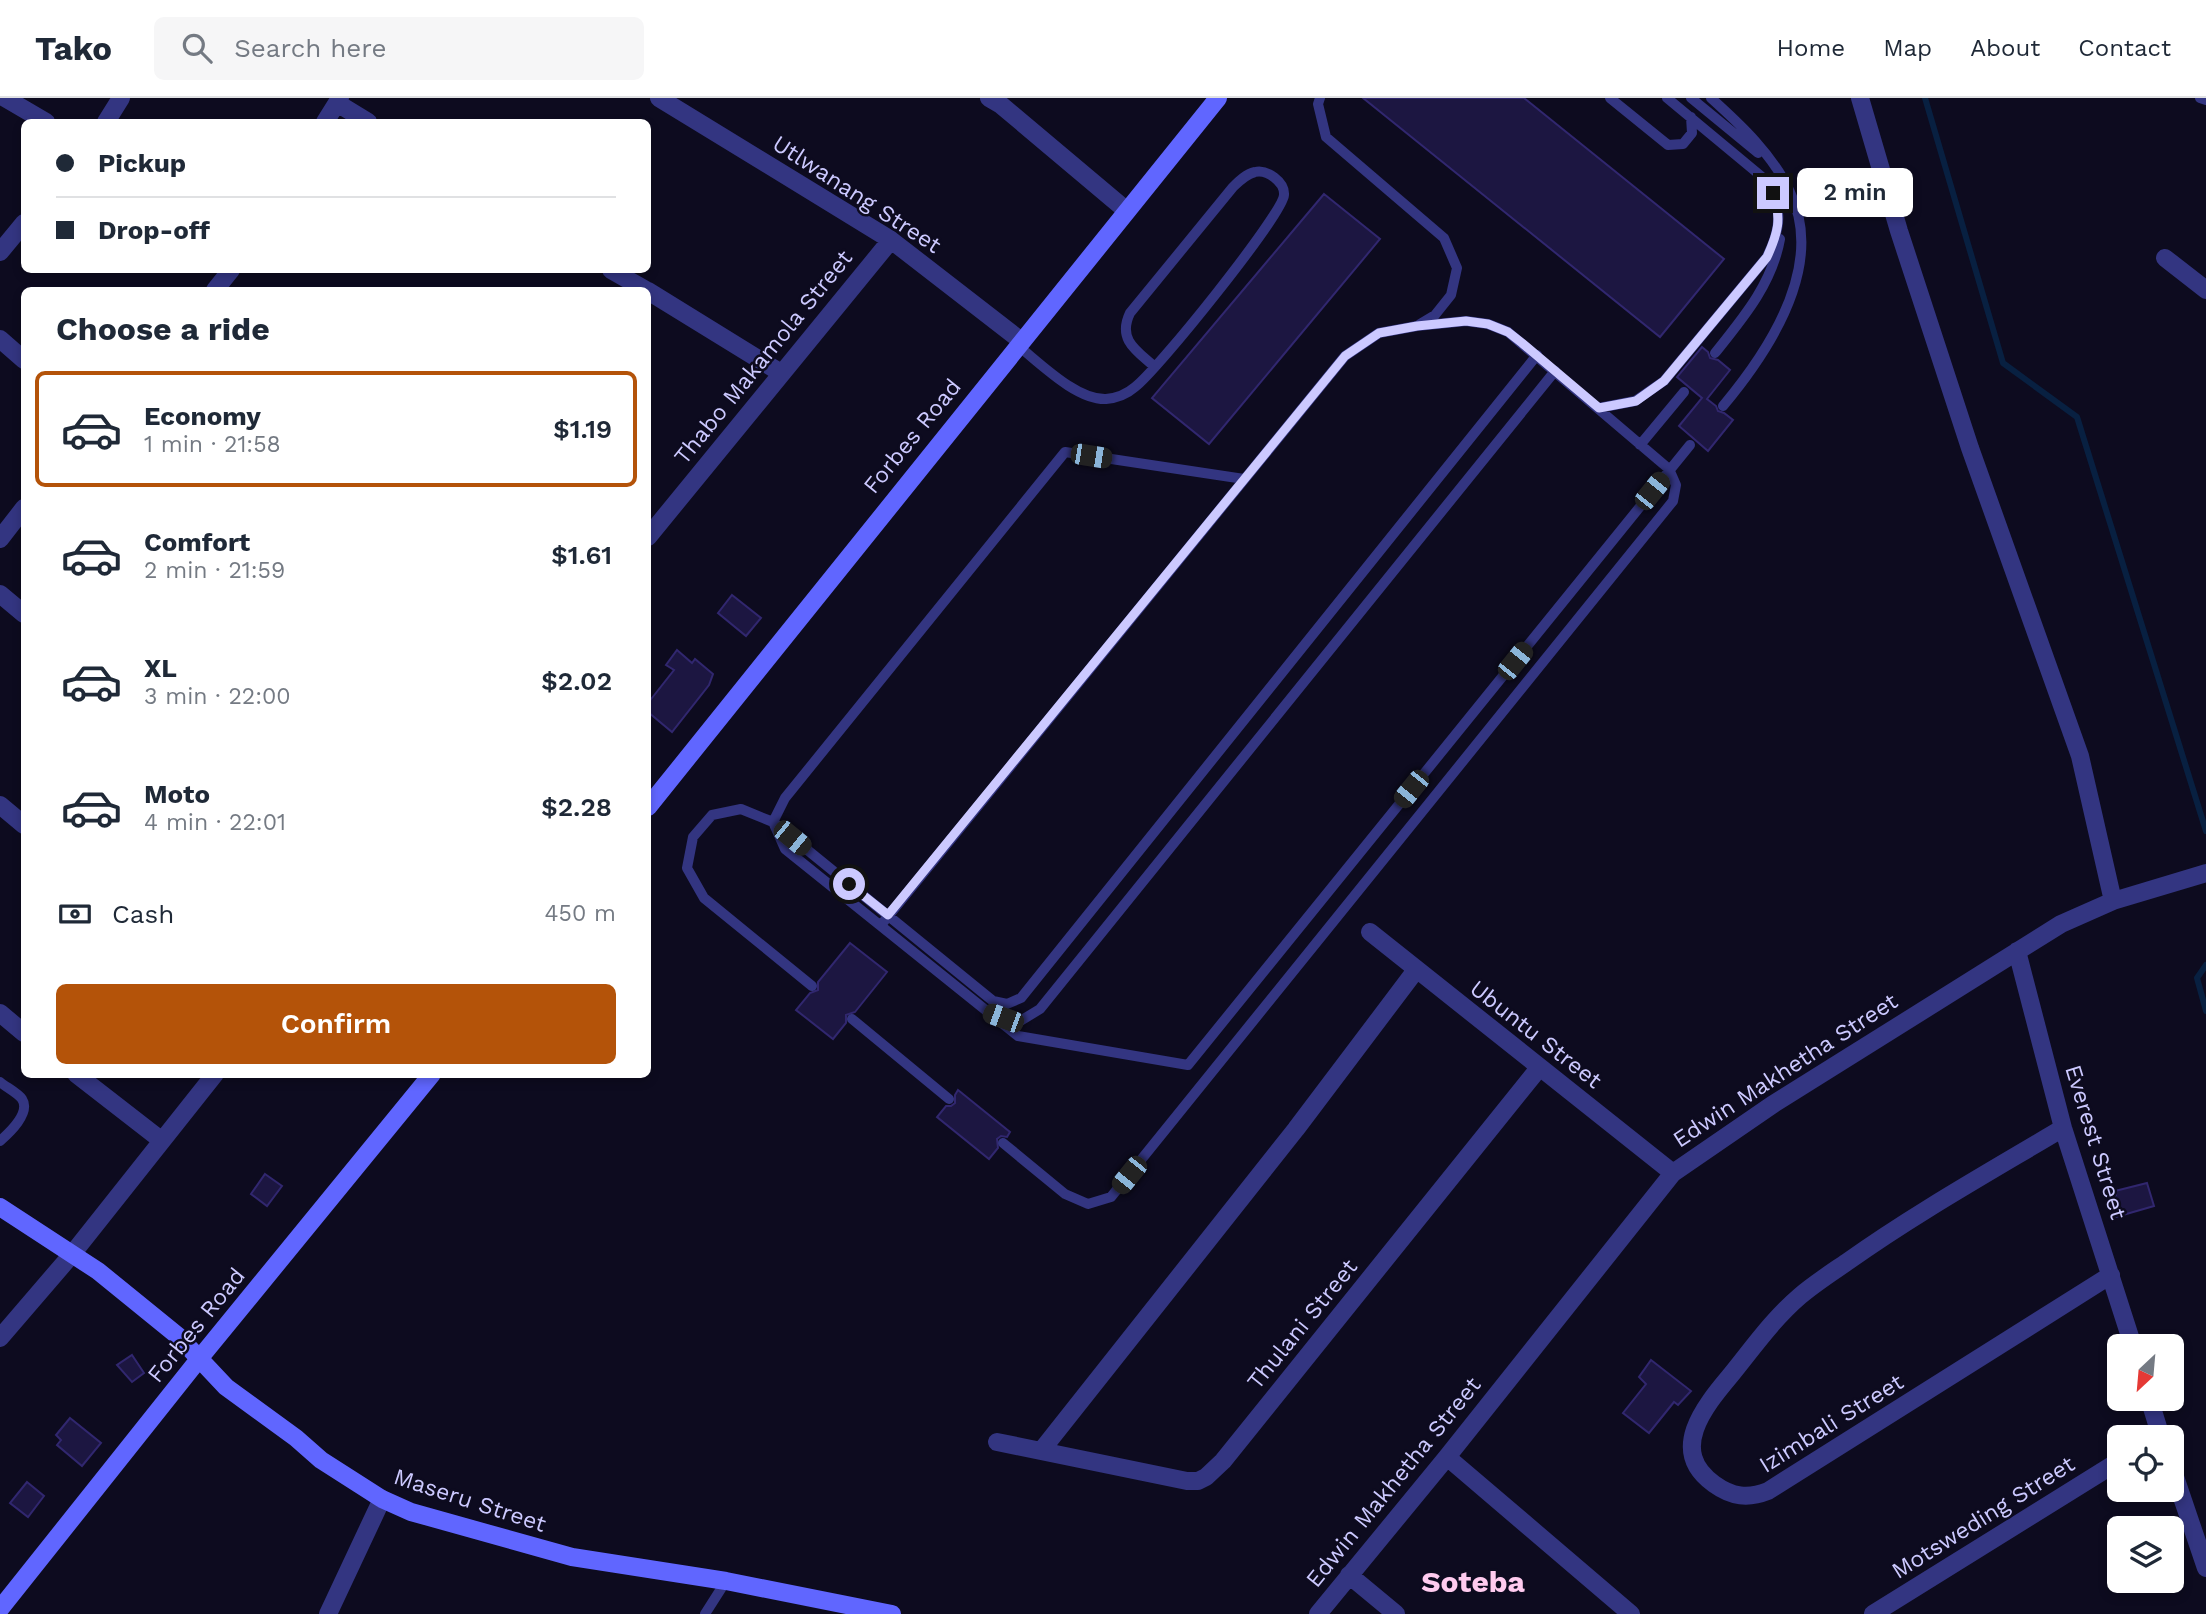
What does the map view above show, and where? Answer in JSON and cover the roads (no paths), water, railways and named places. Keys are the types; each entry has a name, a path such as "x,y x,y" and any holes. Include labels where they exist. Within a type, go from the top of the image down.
{"street":[{"path":"5,98 41,119"},
{"path":"108,119 121,98"},
{"name":"Utlwanang Street","path":"659,98 891,240 1019,343"},
{"name":"Forbes Road","path":"651,803 1217,98"},
{"path":"1860,98 1899,231 1970,448 2080,756 2113,901"},
{"path":"999,100 1127,211"},
{"path":"327,119 338,101 364,119"},
{"path":"0,252 21,227"},
{"name":"Thabo Makamola Street","path":"651,533 891,240"},
{"path":"2165,258 2206,290"},
{"path":"217,287 229,273"},
{"path":"616,273 640,287"},
{"path":"651,293 781,373"},
{"path":"0,339 21,357"},
{"path":"0,539 21,512"},
{"path":"0,594 21,612"},
{"path":"0,805 21,822"},
{"name":"Edwin Makhetha Street","path":"1318,1614 1673,1173 1772,1104 2061,924 2113,901 2206,873"},
{"name":"Ubuntu Street","path":"1370,932 1673,1173"},
{"name":"Everest Street","path":"2017,951 2063,1128 2129,1334"},
{"path":"1041,1451 1296,1129 1416,970"},
{"path":"0,1013 21,1030"},
{"name":"Thulani Street","path":"997,1442 1176,1480 1198,1481 1206,1477 1223,1461 1539,1068"},
{"path":"81,1078 161,1140"},
{"path":"0,1338 73,1253 212,1078"},
{"name":"Forbes Road","path":"0,1609 199,1359 429,1078"},
{"name":"Izimbali Street","path":"2063,1128 1883,1236 1801,1295 1782,1313 1698,1419 1692,1442 1697,1465 1711,1482 1730,1494 1747,1497 1768,1491 2111,1275"},
{"name":"Maseru Street","path":"0,1207 73,1253 178,1336 226,1387 296,1438 321,1460 382,1499 411,1512 572,1557 726,1581 837,1608 892,1614"},
{"path":"1447,1457 1631,1614"},
{"name":"Motsweding Street","path":"1873,1614 2107,1468"},
{"path":"328,1614 382,1499"},
{"path":"2184,1502 2206,1568"},
{"path":"1349,1575 1396,1614"}],"lane":[{"path":"1320,98 1318,103 1326,137 1444,238 1457,268 1451,295 1435,315 1417,326"},
{"path":"1610,98 1668,145 1683,144 1692,133 1691,117"},
{"path":"1667,98 1761,176 1773,193 1779,211 1781,232 1778,253 1765,285 1747,314 1715,353"},
{"path":"1691,98 1774,166"},
{"path":"1711,98 1743,128 1774,166 1790,193 1799,220 1801,252 1795,283 1783,315 1745,380 1723,406"},
{"path":"2200,98 2206,100"},
{"path":"1019,343 1077,391 1096,398 1122,396 1136,387 1155,367 1253,246 1281,207 1284,190 1278,181 1266,173 1257,171 1248,174 1233,187 1130,313 1125,326 1127,340 1155,367"},
{"path":"1599,408 1636,401 1664,381 1767,257 1776,237 1779,211"},
{"path":"881,925 1345,356 1379,333 1466,321 1488,324 1508,332 1669,470 1676,485 1673,501 1111,1197 1088,1203 1065,1194 1003,1143"},
{"path":"812,986 704,898 687,868 693,836 712,815 740,809 773,822 993,1001 1007,1004 1021,998 1537,355"},
{"path":"988,1013 1017,1023 1040,1009 1555,371"},
{"path":"1640,444 1684,392"},
{"path":"773,822 785,849 1018,1036 1188,1065 1690,445"},
{"path":"773,822 785,799 1065,452 1244,479"},
{"path":"852,1019 950,1099"},
{"path":"0,1082 22,1099 25,1108 22,1117 0,1141"},
{"path":"705,1614 726,1581"}],"waterway":[{"path":"1925,98 2003,363 2077,417 2206,831"},
{"path":"2206,965 2197,978 2206,1011"}],"district":[{"name":"Soteba","path":"1473,1582"}]}
